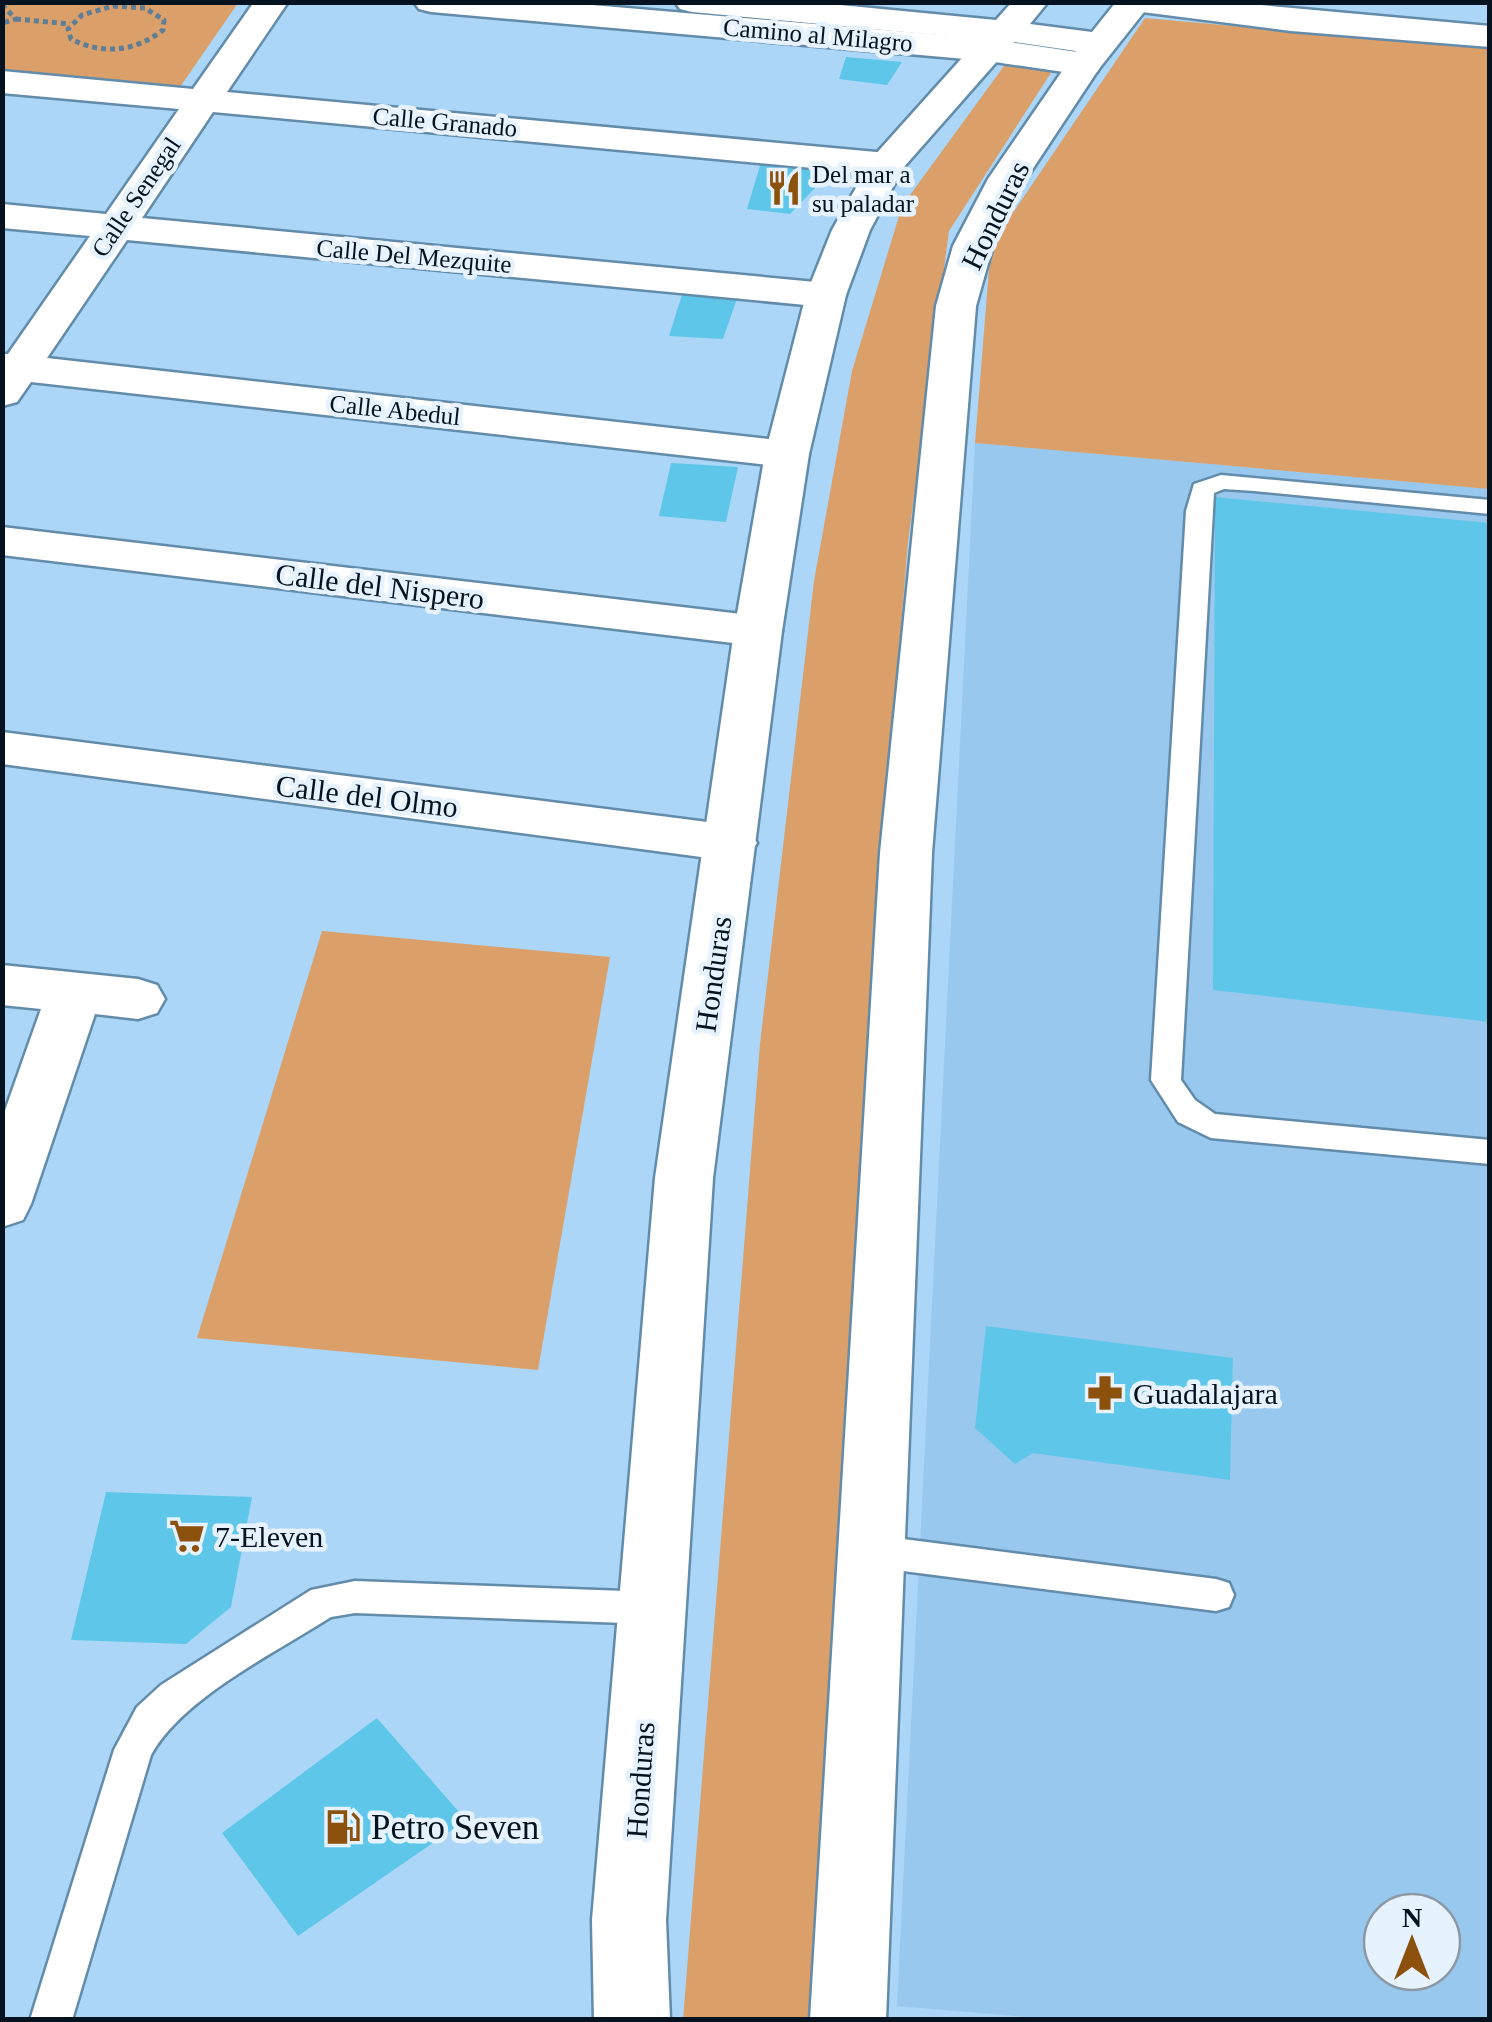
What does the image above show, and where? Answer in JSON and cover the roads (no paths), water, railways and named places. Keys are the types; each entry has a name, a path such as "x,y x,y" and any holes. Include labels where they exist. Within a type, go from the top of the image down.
{"street":[{"name":"Calle Senegal","path":"8,376 116,228 271,2"},
{"name":"Camino al Milagro","path":"431,2 1012,23"},
{"path":"692,2 1117,27 1292,12 1490,38"},
{"path":"940,2 1012,23"},
{"name":"Honduras","path":"632,2020 629,1920 684,1178 758,631 787,454 826,295 852,230 888,164 1012,23"},
{"name":"Honduras","path":"848,2020 906,853 956,306 973,246 1007,179 1117,27"},
{"name":"Calle Granado","path":"2,82 888,164"},
{"name":"Calle Del Mezquite","path":"2,216 826,295"},
{"name":"Calle Abedul","path":"8,376 787,454"},
{"name":"Calle del Nispero","path":"2,540 758,631"},
{"name":"Calle del Olmo","path":"2,748 731,844"},
{"path":"2,984 138,1000"},
{"path":"2,1204 74,994"}],"lane":[{"path":"1490,507 1254,484 1221,482 1203,489 1197,530 1166,1080 1176,1102 1193,1120 1211,1126 1490,1152"},
{"path":"872,1551 1216,1595"},
{"path":"50,2020 133,1750 150,1719 174,1696 324,1602 356,1597 652,1608"}],"place":[{"name":"Del mar a su paladar","path":"784,188"},
{"name":"Guadalajara","path":"1105,1393"},
{"name":"7-Eleven","path":"187,1536"},
{"name":"Petro Seven","path":"343,1827"}]}
